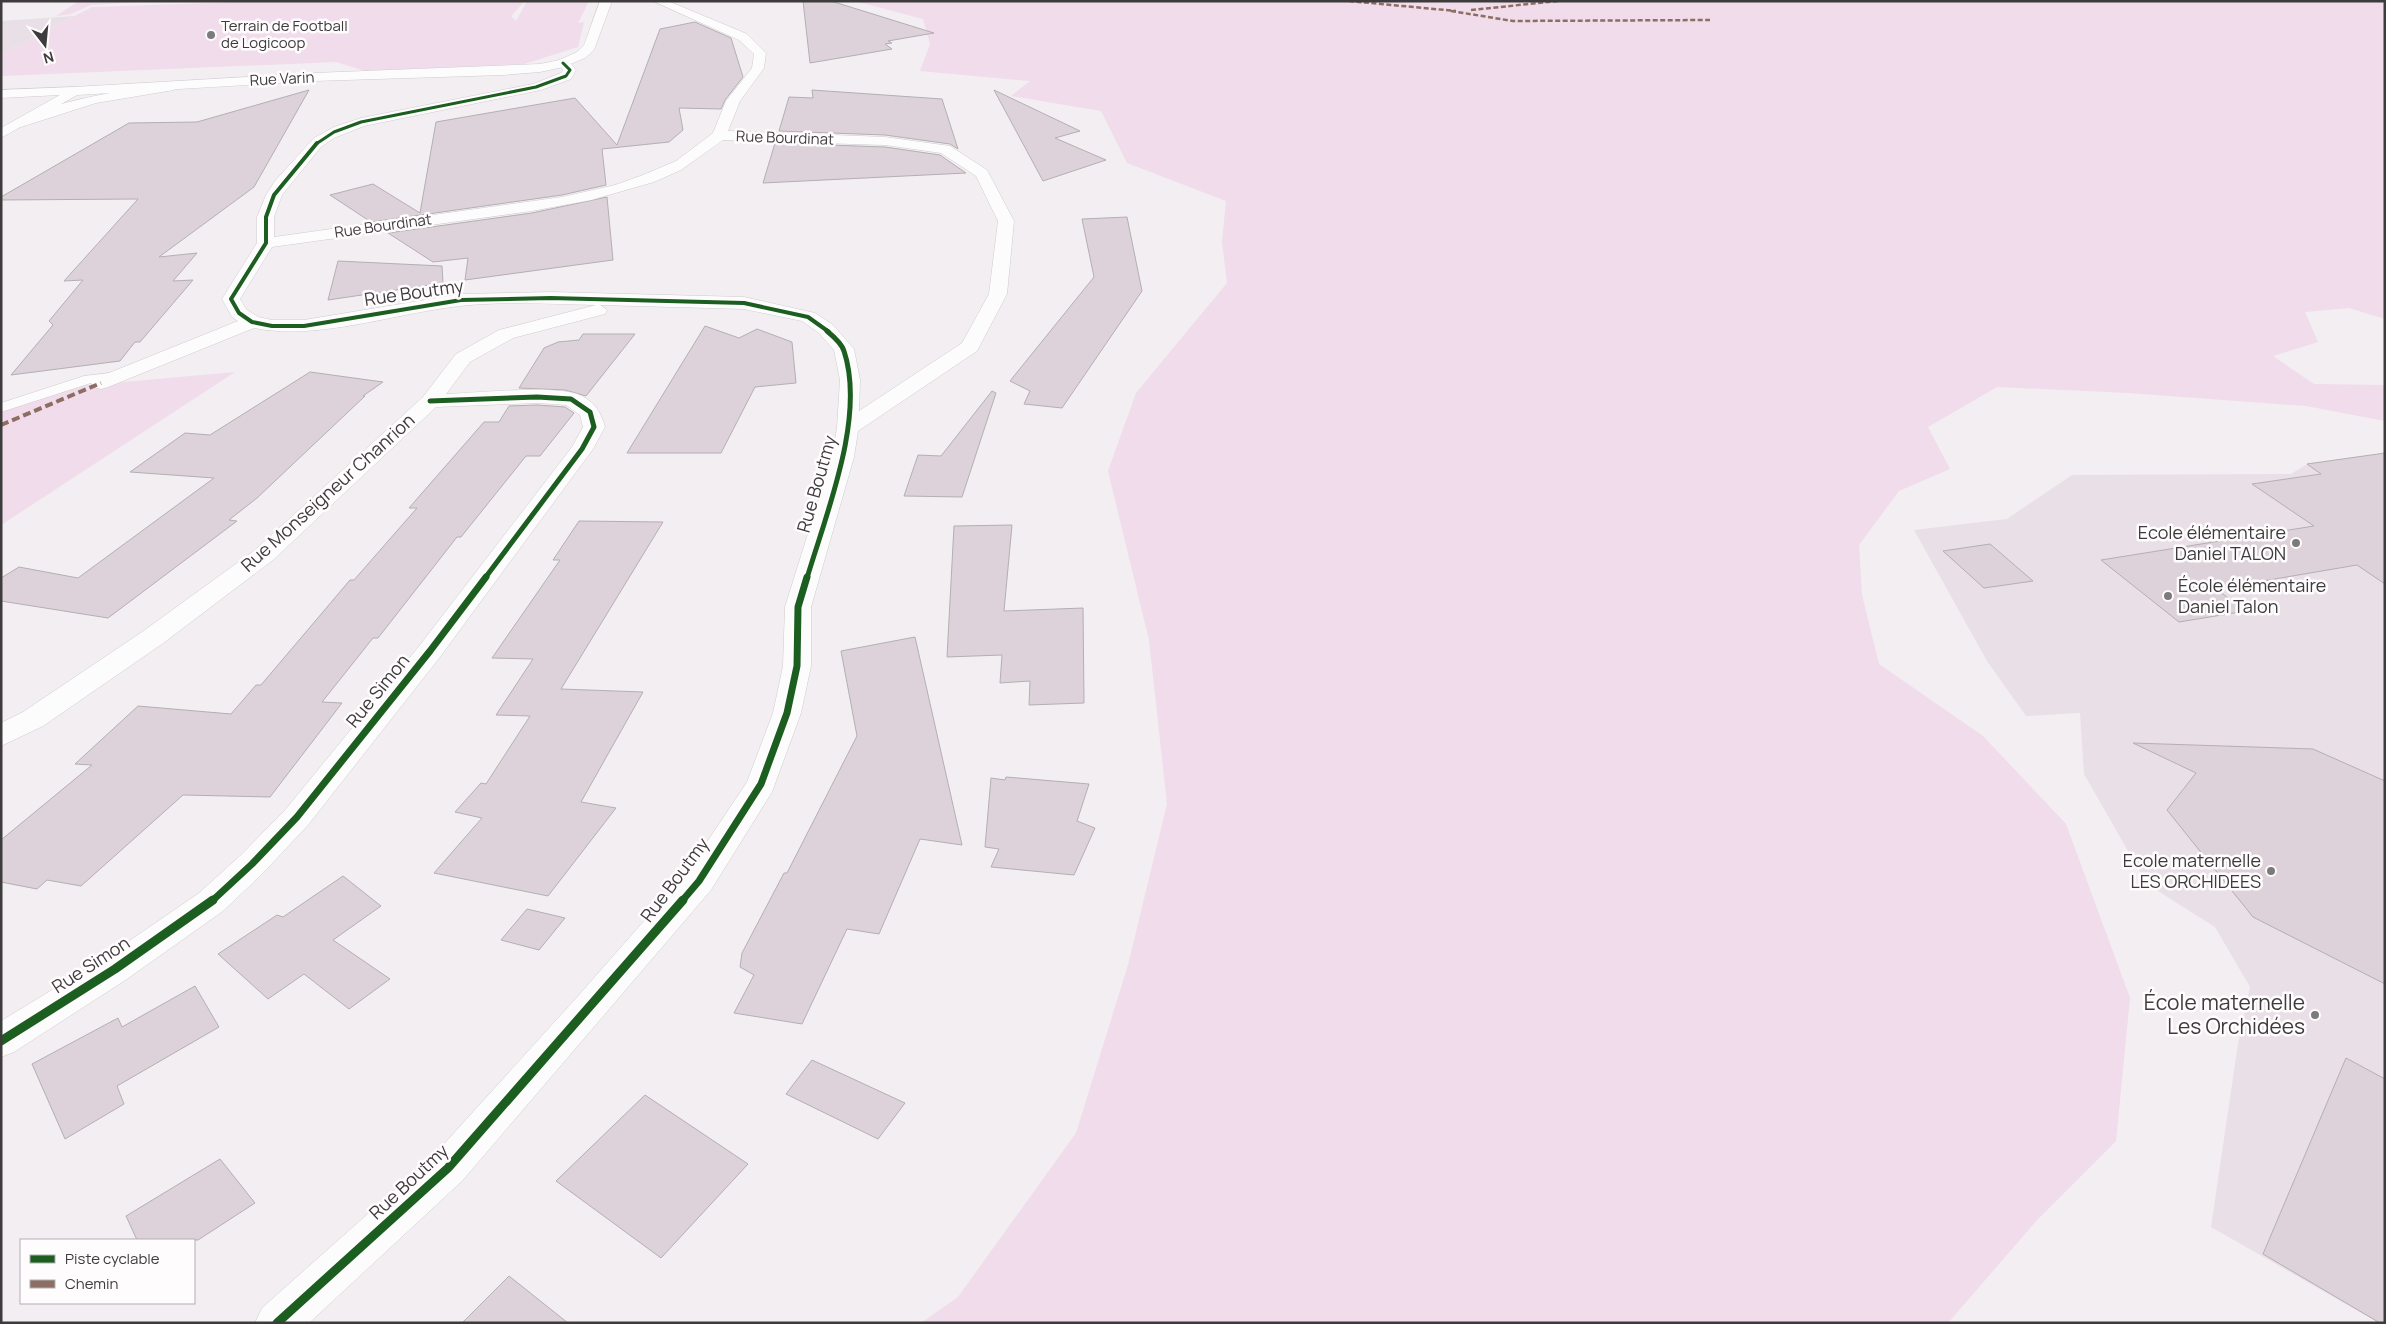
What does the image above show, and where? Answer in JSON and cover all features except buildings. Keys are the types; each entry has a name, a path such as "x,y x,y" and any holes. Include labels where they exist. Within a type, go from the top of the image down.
{"street":[{"path":"252,322 239,313 231,299 266,242 263,226 269,205 279,186 317,143 336,131 361,122 536,87 566,76 570,70 563,63 581,55 590,47 606,1"},
{"path":"658,1 743,37 760,53 758,68 734,101 719,135"},
{"name":"Rue Varin","path":"1,94 235,81 503,71 540,68 563,63"},
{"path":"20,123 78,102 116,94 235,81"},
{"path":"1,134 74,91"},
{"path":"1,98 26,111 20,123"},
{"name":"Rue Bourdinat","path":"266,242 553,202 602,191 640,182 677,167 700,152 719,135 885,141 945,150 982,172 1006,221 998,294 970,346 848,428"},
{"name":"Rue Boutmy","path":"252,322 272,326 304,326 461,300 551,298 744,302 808,317 826,329 844,349 850,380 848,428 843,457 798,607 797,666 787,713 760,784 699,881 592,1006 448,1168 277,1323"},
{"name":"Rue Monseigneur Chanrion","path":"1,736 33,719 152,638 264,555 356,472 430,401 463,358 506,334 555,320 639,301"},
{"path":"101,383 252,322"},
{"name":"Rue Simon","path":"1,1041 115,969 203,907 252,864 297,817 430,651 582,449 594,427 590,412 571,399 537,397 430,401"}],"lane":[{"path":"1,408 89,379 120,376"}],"shaded area":[{"path":"79,1 154,1 91,5 71,14 56,16"},
{"path":"270,1 525,1 511,16 516,21 527,1 589,1 578,23 584,22 578,47 524,64 365,71 336,62 1,76 1,54 92,7"},
{"path":"855,1 2385,1 2385,319 2349,308 2305,312 2318,342 2273,356 2314,384 2385,385 2385,421 2306,406 2128,393 1997,387 1928,427 1950,469 1899,491 1859,545 1862,595 1879,664 1983,736 2066,824 2130,998 2116,1141 2037,1220 1948,1323 921,1323 958,1297 1076,1133 1128,965 1167,804 1149,640 1108,471 1136,393 1227,283 1222,242 1226,201 1127,163 1101,111 1011,96 1030,81 920,71 930,44 923,19"},
{"path":"74,16 1,54 1,21"},
{"path":"235,372 1,525 1,411 79,386"},
{"path":"2385,453 2385,1323 2379,1323 2211,1227 2238,1044 2250,987 2215,927 2147,884 2084,774 2080,713 2026,716 1987,661 1914,530 2007,519 2072,475 2291,474 2307,464"}],"marked path":[{"path":"1349,1 1456,11"},
{"path":"1471,10 1558,1"},
{"path":"1451,11 1513,21 1710,20"},
{"path":"1,425 101,383"}],"cycle path":[{"path":"277,1323 448,1168 592,1006 699,881 761,784 787,713 797,666 798,607 843,457 848,428 850,380 844,349 826,329 808,317 744,303 551,298 461,300 304,326 272,326 252,322 239,313 231,299 266,243 266,217 274,195 288,175 319,141 334,132 361,122 536,87 566,76 570,70 563,63"},
{"path":"1,1041 115,969 211,902 252,864 297,817 430,651 582,449 594,427 590,412 571,399 537,397 430,401"}],"place":[{"name":"Terrain de Football de Logicoop","path":"211,35"},
{"name":"Ecole élémentaire Daniel TALON","path":"2296,543"},
{"name":"École élémentaire Daniel Talon","path":"2168,596"},
{"name":"Ecole maternelle LES ORCHIDEES","path":"2271,871"},
{"name":"École maternelle Les Orchidées","path":"2315,1015"}]}
